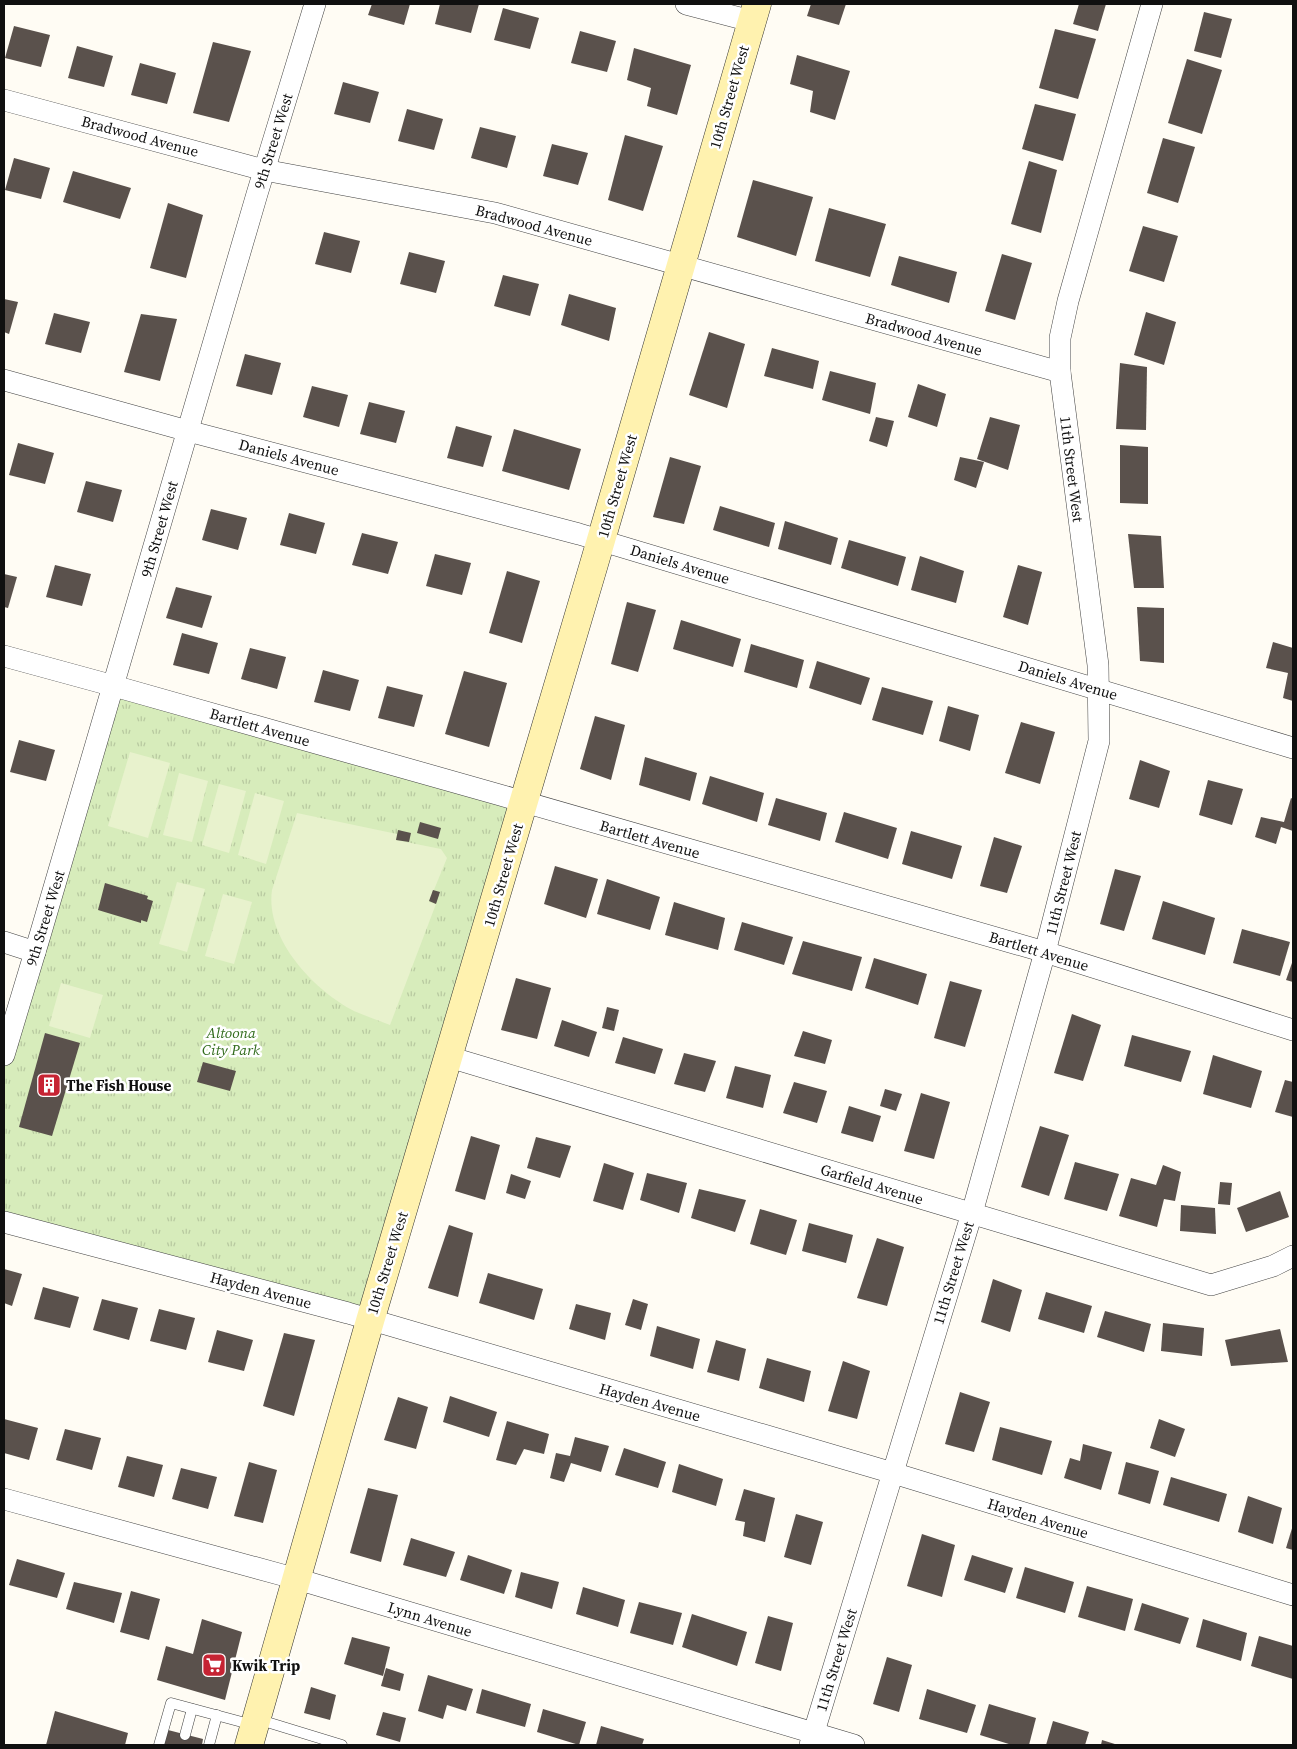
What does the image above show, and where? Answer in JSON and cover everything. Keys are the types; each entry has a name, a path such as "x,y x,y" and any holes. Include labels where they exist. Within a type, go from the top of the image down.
{"street":[{"name":"9th Street West","path":"4,1055 14,1009 35,952 264,170 315,4"},
{"path":"686,4 754,12"},
{"name":"11th Street West","path":"812,1739 972,1213 1045,952 1099,740 1098,665 1060,372 1060,338 1068,301 1152,4"},
{"name":"10th Street West","path":"253,1730 370,1321 601,540 754,12"},
{"name":"Bradwood Avenue","path":"4,100 264,170 495,213 1060,372"},
{"name":"Daniels Avenue","path":"4,380 188,431 601,540 1293,748"},
{"name":"Bartlett Avenue","path":"4,656 524,802 1045,952 1293,1030"},
{"path":"4,942 35,952"},
{"name":"Garfield Avenue","path":"449,1057 1211,1285 1273,1266 1293,1256"},
{"name":"Hayden Avenue","path":"4,1222 348,1313 893,1474 1293,1595"},
{"name":"Lynn Avenue","path":"4,1499 297,1579 812,1739 854,1745"}],"lane":[{"path":"159,1745 171,1702 217,1715 253,1730 342,1745"},
{"path":"185,1735 192,1709"},
{"path":"209,1745 217,1715"}],"green space":[{"name":"Altoona City Park","path":"114,686 524,802 370,1321 4,1222 4,1055"},
{"path":"130,752 170,763 148,838 108,826"},
{"path":"179,773 208,781 192,842 163,835"},
{"path":"219,784 246,791 229,853 202,845"},
{"path":"255,793 284,801 266,864 238,855"},
{"path":"297,813 397,834 396,840 441,849 447,858 429,902 436,904 390,1025 354,1011 338,1002 323,990 295,961 284,944 276,926 272,908 272,890"},
{"path":"177,882 205,889 187,952 159,944"},
{"path":"223,894 252,902 234,964 205,956"},
{"path":"61,983 103,995 90,1038 49,1026"}],"building":[{"path":"372,4 410,4 404,25 368,15"},
{"path":"440,4 479,4 471,33 435,24"},
{"path":"811,4 846,4 839,25 807,16"},
{"path":"1079,4 1106,4 1098,31 1073,24"},
{"path":"503,8 539,18 530,49 494,40"},
{"path":"1204,12 1232,19 1221,58 1194,51"},
{"path":"14,26 50,35 41,67 5,58"},
{"path":"1055,29 1096,39 1078,99 1039,88"},
{"path":"580,31 616,41 607,72 571,63"},
{"path":"213,42 251,51 229,122 193,113"},
{"path":"77,46 113,56 104,87 68,78"},
{"path":"634,48 691,65 677,115 647,106 651,88 627,80"},
{"path":"797,55 850,71 835,120 810,112 813,91 790,84"},
{"path":"1187,59 1222,70 1202,134 1168,123"},
{"path":"140,63 176,73 167,104 131,95"},
{"path":"343,82 379,92 370,123 334,114"},
{"path":"1035,104 1076,114 1063,161 1022,149"},
{"path":"407,109 443,119 434,150 398,141"},
{"path":"480,127 516,136 507,168 471,158"},
{"path":"625,135 663,146 643,211 608,200"},
{"path":"1163,138 1195,147 1178,203 1147,193"},
{"path":"552,144 588,153 578,185 543,176"},
{"path":"14,158 50,168 41,199 5,190"},
{"path":"1029,161 1057,170 1041,233 1011,224"},
{"path":"73,171 131,188 120,219 63,202"},
{"path":"753,180 813,197 796,256 737,237"},
{"path":"168,203 203,215 186,278 150,268"},
{"path":"829,208 886,224 870,277 815,261"},
{"path":"1143,226 1178,236 1164,282 1129,271"},
{"path":"324,232 360,241 351,273 315,264"},
{"path":"409,252 445,261 436,293 400,284"},
{"path":"1002,254 1032,263 1015,320 985,311"},
{"path":"899,256 957,272 949,303 891,285"},
{"path":"503,275 539,284 530,316 494,306"},
{"path":"569,294 616,308 609,341 561,325"},
{"path":"4,299 18,302 9,334 4,332"},
{"path":"1146,312 1176,322 1164,365 1134,355"},
{"path":"54,313 90,322 81,353 45,344"},
{"path":"141,314 177,319 160,381 124,372"},
{"path":"709,332 745,344 727,408 689,395"},
{"path":"772,348 819,361 813,389 764,376"},
{"path":"245,354 281,363 272,395 236,386"},
{"path":"1120,363 1147,367 1146,430 1116,429"},
{"path":"830,371 876,383 870,414 822,400"},
{"path":"918,384 946,394 937,427 908,417"},
{"path":"312,386 348,395 339,427 303,417"},
{"path":"369,402 405,411 396,443 360,434"},
{"path":"876,417 894,421 887,447 869,441"},
{"path":"990,417 1020,425 1008,470 977,459"},
{"path":"456,426 492,436 483,467 447,458"},
{"path":"514,429 581,449 569,490 502,471"},
{"path":"18,443 54,453 45,484 9,475"},
{"path":"1120,445 1148,447 1148,504 1120,503"},
{"path":"670,457 701,466 684,524 653,517"},
{"path":"960,457 984,462 976,488 954,480"},
{"path":"86,481 122,490 113,522 77,512"},
{"path":"720,506 775,523 769,547 713,530"},
{"path":"211,509 247,518 238,550 202,540"},
{"path":"289,513 325,523 316,554 280,545"},
{"path":"785,521 838,538 831,565 778,549"},
{"path":"362,533 398,542 388,574 352,565"},
{"path":"1128,534 1161,536 1164,588 1134,588"},
{"path":"849,540 906,557 898,586 841,568"},
{"path":"435,554 471,563 462,595 426,586"},
{"path":"920,556 964,571 956,603 911,590"},
{"path":"55,565 91,574 82,606 46,597"},
{"path":"1018,565 1042,572 1028,625 1003,617"},
{"path":"507,571 540,581 522,643 489,633"},
{"path":"4,574 17,577 8,608 4,607"},
{"path":"176,587 212,596 202,628 166,618"},
{"path":"627,602 656,610 638,672 611,664"},
{"path":"1137,607 1164,608 1164,663 1140,661"},
{"path":"681,620 741,639 733,667 673,649"},
{"path":"182,633 218,643 209,674 173,665"},
{"path":"1273,642 1293,648 1293,701 1283,698 1288,673 1266,668"},
{"path":"751,644 804,660 797,688 744,672"},
{"path":"250,648 286,657 277,689 241,679"},
{"path":"817,661 870,678 861,705 809,688"},
{"path":"323,670 359,680 350,711 314,702"},
{"path":"464,671 507,683 489,747 445,734"},
{"path":"387,686 423,695 414,727 378,718"},
{"path":"882,687 933,701 923,735 872,720"},
{"path":"948,706 979,715 970,751 939,741"},
{"path":"595,716 625,725 611,780 580,769"},
{"path":"1021,722 1055,732 1040,784 1005,773"},
{"path":"19,740 55,750 46,781 10,772"},
{"path":"645,757 697,773 690,801 639,785"},
{"path":"1140,760 1170,771 1159,808 1129,799"},
{"path":"710,776 764,793 757,822 702,804"},
{"path":"1208,780 1243,789 1232,825 1199,815"},
{"path":"776,798 827,813 820,841 768,825"},
{"path":"1291,798 1293,799 1293,831 1281,827 1276,844 1255,837 1261,817 1284,822"},
{"path":"844,812 897,828 888,859 835,842"},
{"path":"420,822 441,828 438,839 417,833"},
{"path":"398,830 411,833 409,842 396,840"},
{"path":"911,831 962,846 952,879 902,864"},
{"path":"994,837 1022,846 1007,893 980,886"},
{"path":"555,866 598,879 586,918 544,904"},
{"path":"1115,869 1141,876 1124,931 1100,924"},
{"path":"607,879 660,897 650,930 597,914"},
{"path":"105,883 148,896 147,899 153,901 147,922 141,920 141,923 98,910"},
{"path":"433,890 440,892 436,904 429,901"},
{"path":"1163,901 1215,918 1205,955 1152,939"},
{"path":"674,902 725,918 718,950 665,935"},
{"path":"742,922 793,937 784,965 734,950"},
{"path":"1242,929 1290,942 1280,976 1233,963"},
{"path":"803,941 862,957 852,991 792,974"},
{"path":"874,958 927,974 918,1005 865,988"},
{"path":"1293,960 1293,982 1286,980"},
{"path":"516,978 551,988 537,1039 501,1030"},
{"path":"950,981 982,990 965,1047 934,1038"},
{"path":"607,1007 619,1010 614,1031 602,1028"},
{"path":"1072,1014 1101,1025 1083,1081 1054,1073"},
{"path":"562,1020 597,1032 589,1057 554,1046"},
{"path":"803,1031 832,1040 825,1064 794,1056"},
{"name":"The Fish House","path":"45,1033 80,1043 52,1136 19,1127"},
{"path":"1132,1035 1191,1051 1181,1082 1124,1066"},
{"path":"623,1037 663,1049 655,1074 615,1063"},
{"path":"684,1053 716,1061 705,1092 674,1084"},
{"path":"1213,1055 1262,1071 1251,1108 1203,1094"},
{"path":"203,1062 236,1071 230,1091 197,1082"},
{"path":"735,1066 771,1075 763,1108 726,1098"},
{"path":"1285,1080 1293,1082 1293,1117 1275,1112"},
{"path":"794,1082 827,1091 817,1123 783,1113"},
{"path":"885,1089 902,1094 896,1111 880,1106"},
{"path":"921,1093 950,1102 934,1159 904,1151"},
{"path":"849,1106 881,1116 873,1142 841,1133"},
{"path":"1040,1126 1069,1135 1049,1196 1021,1187"},
{"path":"471,1136 500,1145 485,1200 455,1191"},
{"path":"536,1137 571,1146 560,1178 527,1168"},
{"path":"1075,1162 1119,1174 1107,1211 1064,1199"},
{"path":"604,1163 634,1173 623,1210 593,1201"},
{"path":"1163,1165 1181,1172 1175,1201 1164,1199 1157,1227 1119,1216 1131,1178 1156,1185"},
{"path":"647,1173 687,1183 679,1213 640,1200"},
{"path":"511,1174 531,1181 525,1199 506,1193"},
{"path":"1220,1182 1232,1183 1230,1205 1218,1204"},
{"path":"699,1189 746,1200 735,1232 691,1218"},
{"path":"1280,1191 1289,1217 1246,1232 1237,1208"},
{"path":"1181,1205 1215,1208 1216,1234 1180,1231"},
{"path":"760,1209 797,1220 786,1255 750,1244"},
{"path":"809,1223 853,1235 846,1263 802,1251"},
{"path":"449,1225 473,1233 458,1297 428,1288"},
{"path":"877,1238 904,1247 887,1306 857,1298"},
{"path":"4,1269 22,1274 12,1306 4,1303"},
{"path":"488,1273 543,1289 534,1320 479,1303"},
{"path":"993,1279 1022,1290 1010,1332 981,1322"},
{"path":"43,1287 79,1297 70,1328 34,1319"},
{"path":"1046,1292 1092,1306 1084,1333 1038,1319"},
{"path":"102,1299 138,1308 129,1340 93,1330"},
{"path":"633,1299 648,1304 641,1330 625,1325"},
{"path":"576,1304 611,1313 605,1340 569,1329"},
{"path":"159,1309 195,1318 186,1350 150,1341"},
{"path":"1105,1311 1151,1324 1144,1352 1097,1337"},
{"path":"1163,1323 1204,1328 1202,1356 1161,1351"},
{"path":"657,1326 700,1339 693,1369 650,1356"},
{"path":"1280,1329 1288,1362 1231,1366 1225,1340"},
{"path":"217,1330 253,1340 244,1371 208,1362"},
{"path":"284,1333 315,1340 294,1416 263,1406"},
{"path":"716,1340 746,1349 739,1381 707,1372"},
{"path":"767,1358 811,1371 804,1402 759,1388"},
{"path":"843,1361 870,1371 857,1419 828,1411"},
{"path":"960,1392 990,1402 974,1452 945,1444"},
{"path":"450,1396 497,1412 489,1437 443,1422"},
{"path":"398,1397 428,1407 416,1449 384,1440"},
{"path":"4,1419 38,1428 29,1460 4,1453"},
{"path":"1159,1419 1185,1429 1175,1457 1150,1448"},
{"path":"507,1421 549,1434 544,1454 524,1449 516,1465 496,1460"},
{"path":"1000,1427 1052,1441 1042,1475 992,1460"},
{"path":"65,1429 101,1438 92,1470 56,1460"},
{"path":"575,1437 609,1446 601,1472 571,1463 564,1482 550,1478 556,1453 570,1456"},
{"path":"1083,1444 1112,1452 1101,1490 1064,1478 1070,1458 1080,1461"},
{"path":"624,1448 666,1462 658,1488 615,1475"},
{"path":"127,1456 163,1465 154,1497 118,1487"},
{"path":"249,1462 277,1470 263,1523 234,1516"},
{"path":"1126,1462 1159,1471 1150,1504 1118,1494"},
{"path":"679,1464 723,1479 716,1506 672,1492"},
{"path":"181,1468 217,1477 208,1509 172,1499"},
{"path":"1171,1477 1227,1494 1219,1522 1163,1505"},
{"path":"368,1488 398,1495 381,1562 350,1553"},
{"path":"744,1489 775,1498 765,1542 743,1536 745,1522 735,1520"},
{"path":"1248,1496 1282,1508 1273,1544 1238,1532"},
{"path":"796,1514 823,1522 811,1565 784,1557"},
{"path":"1293,1525 1293,1550 1286,1548"},
{"path":"922,1534 955,1545 942,1597 907,1586"},
{"path":"411,1538 455,1552 446,1577 403,1565"},
{"path":"468,1555 512,1570 504,1594 460,1580"},
{"path":"972,1555 1013,1568 1005,1593 964,1580"},
{"path":"17,1559 65,1573 57,1598 9,1585"},
{"path":"1025,1567 1074,1582 1065,1613 1016,1598"},
{"path":"521,1572 559,1582 552,1609 515,1597"},
{"path":"74,1582 122,1593 114,1623 66,1609"},
{"path":"1087,1586 1133,1599 1125,1631 1078,1617"},
{"path":"583,1587 625,1600 618,1627 576,1614"},
{"path":"131,1591 160,1599 149,1640 120,1632"},
{"path":"639,1602 682,1613 673,1645 630,1633"},
{"path":"1142,1603 1189,1618 1180,1644 1134,1630"},
{"path":"692,1614 747,1632 737,1666 682,1647"},
{"path":"768,1616 793,1623 781,1671 755,1663"},
{"path":"202,1619 242,1632 225,1700 157,1680 166,1646 193,1654"},
{"path":"1203,1619 1247,1633 1241,1661 1196,1647"},
{"path":"1259,1636 1293,1646 1293,1679 1251,1666"},
{"path":"352,1637 390,1647 383,1676 344,1664"},
{"path":"887,1657 912,1665 899,1712 873,1704"},
{"path":"386,1668 404,1674 400,1691 381,1686"},
{"path":"428,1675 473,1689 466,1711 447,1705 443,1719 418,1711"},
{"path":"311,1687 336,1695 330,1720 304,1713"},
{"path":"482,1689 531,1704 525,1727 476,1713"},
{"path":"927,1689 976,1705 967,1733 919,1719"},
{"path":"989,1704 1036,1718 1029,1745 1012,1745 980,1735"},
{"path":"543,1709 586,1722 579,1745 537,1732"},
{"path":"55,1711 128,1733 125,1745 46,1745"},
{"path":"383,1712 406,1718 400,1742 376,1735"},
{"path":"1053,1721 1089,1732 1085,1745 1046,1745"},
{"path":"601,1726 644,1739 642,1745 596,1745"},
{"path":"168,1730 203,1739 202,1745 164,1745"},
{"path":"1102,1740 1118,1745 1101,1745"}],"place":[{"name":"The Fish House","path":"49,1085"},
{"name":"Kwik Trip","path":"214,1665"}]}
